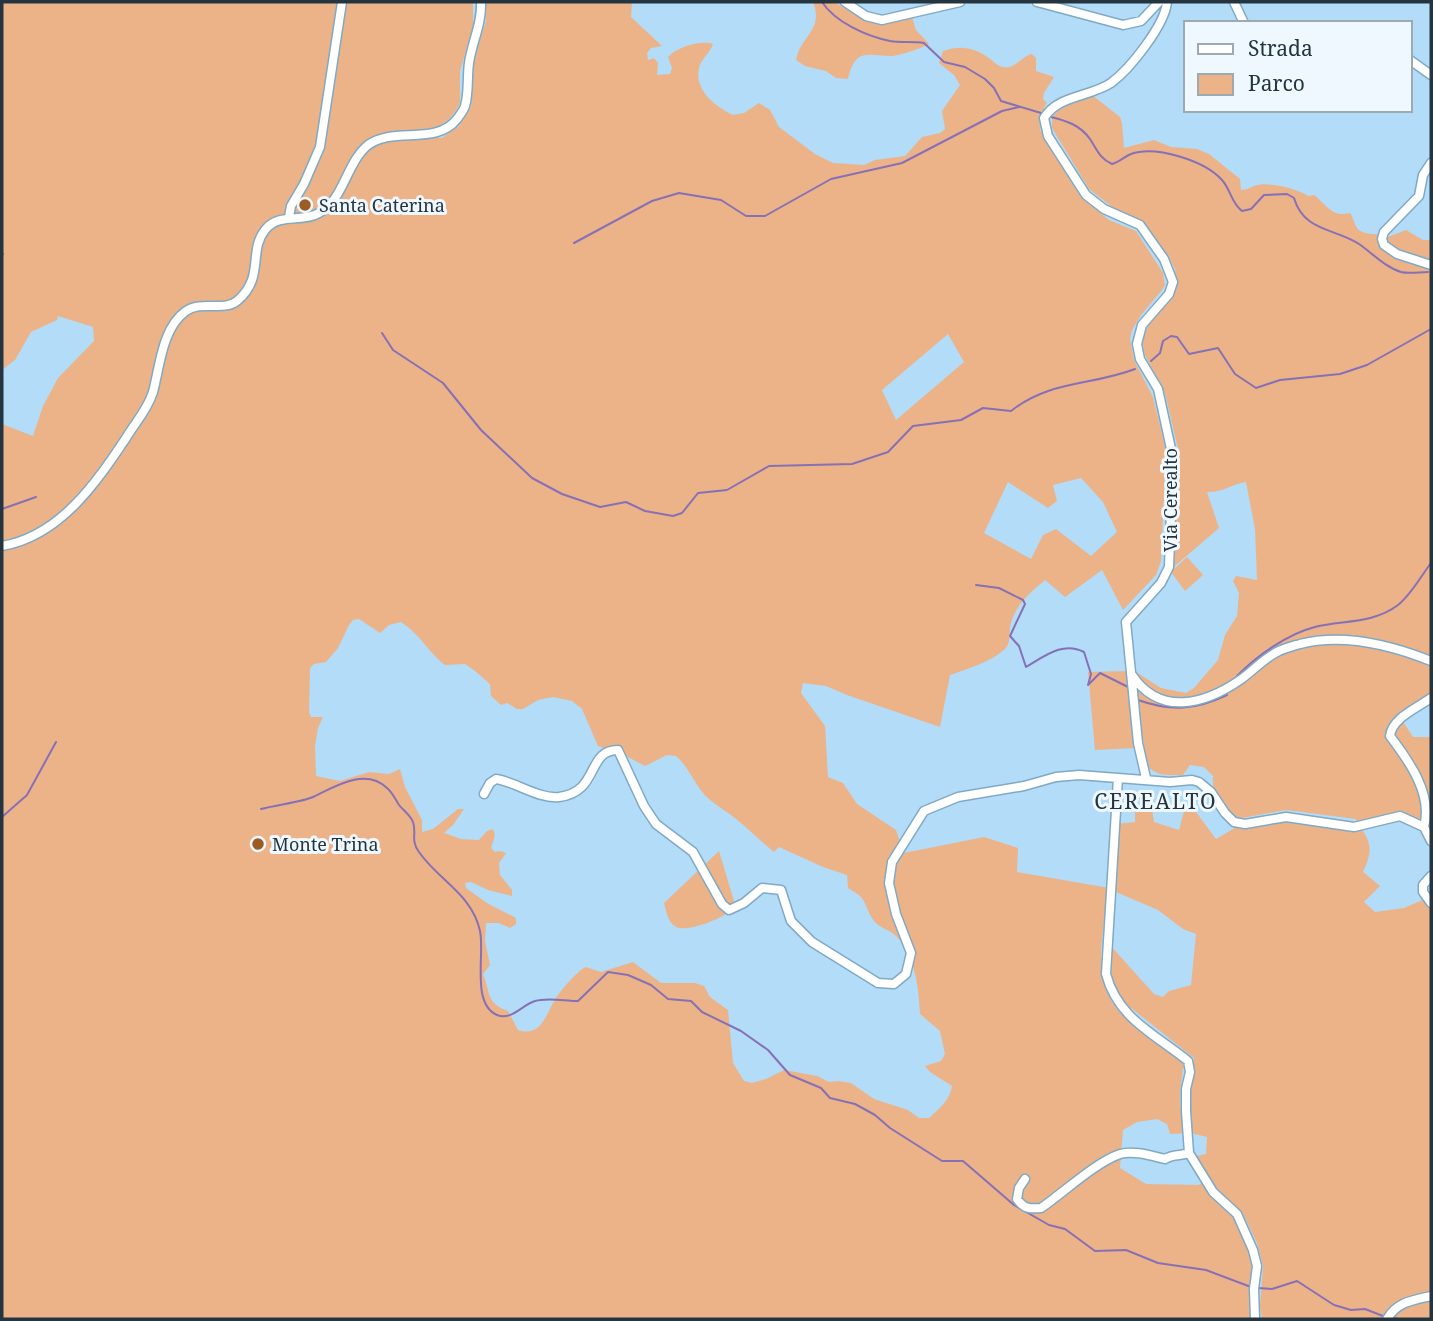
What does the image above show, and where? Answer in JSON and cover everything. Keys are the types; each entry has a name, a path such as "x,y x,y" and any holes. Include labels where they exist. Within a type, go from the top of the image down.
{"street":[{"path":"289,218 291,206 320,147 342,2"},
{"path":"2,546 54,523 75,506 99,477 147,406 164,345 179,318 187,310 197,306 233,304 239,300 250,288 264,231 272,223 320,213 330,204 358,156 370,144 387,138 438,133 454,122 465,107 469,62 482,16 481,2"},
{"path":"845,2 866,16 882,20 960,2"},
{"path":"1037,2 1123,24 1141,21 1159,2"},
{"name":"Via Cerealto","path":"1146,778 1138,743 1126,622 1161,583 1169,566 1173,458 1158,389 1140,359 1137,344 1142,325 1169,294 1173,282 1164,260 1140,225 1104,209 1086,195 1048,135 1044,118 1051,108 1112,82 1156,30 1166,12 1167,2"},
{"path":"1234,2 1243,21"},
{"path":"1412,61 1431,75"},
{"path":"1431,163 1423,175 1419,196 1384,232 1382,239 1384,245 1396,254 1431,265"},
{"path":"1130,672 1147,693 1174,703 1189,703 1218,694 1278,651 1331,639 1367,642 1431,662"},
{"path":"1424,827 1429,814 1424,793 1410,763 1390,736 1391,728 1397,721 1431,698"},
{"path":"484,794 490,783 496,779 557,797 575,792 586,786 600,757 611,750 618,750 644,806 656,824 693,852 722,904 729,910 744,903 762,888 781,890 792,921 812,942 878,983 894,984 906,975 911,953 896,914 889,883 892,862 924,811 958,797 1024,786 1056,777 1079,775 1199,782 1211,792 1234,822 1245,824 1286,817 1354,827 1400,816 1424,827 1431,841"},
{"path":"1118,778 1106,974 1110,990 1128,1016 1188,1061 1190,1072 1186,1089 1186,1111 1189,1153 1213,1192 1237,1214 1253,1250 1257,1266 1254,1289 1255,1319"},
{"path":"1431,876 1423,885 1423,892 1431,903"},
{"path":"1025,1179 1019,1188 1017,1199 1022,1207 1041,1208 1119,1155 1128,1153 1165,1159 1171,1155 1182,1156 1189,1153"},
{"path":"1387,1319 1393,1310 1403,1303 1431,1296"}],"green space":[{"path":"2,2 473,2 473,27 460,71 460,103 438,127 420,135 442,138 459,126 471,106 473,61 486,21 485,2 632,2 631,17 662,46 651,48 647,53 648,60 654,58 658,63 657,75 670,74 672,68 668,57 677,50 696,44 713,44 700,65 698,76 703,91 713,103 733,115 744,113 759,103 770,110 779,127 815,154 833,163 864,165 875,160 905,156 922,137 940,133 945,129 942,111 960,85 954,75 939,63 943,51 955,48 972,49 999,66 1007,67 1032,54 1036,58 1036,71 1054,77 1044,93 1043,99 1047,103 1040,117 1041,132 1080,196 1109,220 1136,231 1163,273 1165,285 1141,315 1130,339 1134,360 1153,397 1166,451 1161,561 1156,575 1123,610 1102,570 1065,597 1045,580 1017,610 1005,649 986,661 950,675 940,727 826,686 803,683 801,693 825,726 828,777 843,783 857,804 896,830 904,853 984,837 1018,848 1017,872 1115,889 1116,824 1135,822 1135,806 1152,808 1154,822 1179,830 1184,811 1196,812 1216,839 1239,822 1220,802 1214,790 1213,776 1204,767 1190,765 1183,775 1172,775 1159,774 1147,766 1133,670 1161,688 1186,693 1194,688 1218,660 1225,635 1237,616 1239,593 1233,581 1236,576 1257,580 1255,529 1246,482 1207,492 1219,528 1170,570 1178,449 1165,393 1145,355 1142,340 1150,322 1173,296 1176,287 1175,269 1144,222 1115,209 1089,189 1052,128 1052,117 1062,107 1092,95 1120,117 1124,148 1154,140 1171,147 1197,149 1209,154 1240,179 1241,190 1263,184 1291,189 1308,196 1314,195 1334,212 1350,213 1362,232 1388,237 1406,230 1423,240 1431,240 1431,700 1409,706 1400,717 1413,737 1431,737 1431,829 1412,818 1396,815 1357,823 1369,846 1363,872 1380,886 1364,902 1375,912 1404,908 1427,898 1431,901 1431,1291 1396,1303 1381,1319 1262,1319 1260,1306 1263,1266 1257,1243 1243,1214 1210,1182 1215,1199 1236,1220 1248,1247 1252,1319 2,1319 2,424 33,436 43,406 58,378 94,341 93,327 58,316 57,320 31,332 15,360 2,370","holes":["948,334 964,362 896,420 882,390","1081,478 1103,502 1117,532 1091,556 1056,529 1043,535 1031,559 984,533 1008,482 1048,508 1057,501 1053,485","359,619 380,633 389,625 401,622 445,665 465,664 475,671 490,684 491,696 501,705 507,703 517,709 523,709 538,700 553,697 572,701 582,709 598,746 645,766 667,755 676,756 709,799 774,852 779,847 847,875 848,888 860,896 874,921 896,936 912,962 920,1014 940,1031 945,1054 941,1061 925,1066 952,1086 944,1104 929,1118 919,1118 908,1110 874,1099 851,1083 829,1082 817,1076 784,1070 752,1083 744,1081 733,1063 728,1010 710,997 704,986 695,983 661,983 633,962 601,972 586,967 562,990 538,1027 526,1032 518,1030 508,1011 496,1005 490,997 483,974 490,965 485,941 486,923 499,923 510,928 516,924 516,918 487,903 466,888 465,883 471,882 512,896 512,890 500,875 499,863 506,853 495,852 491,848 495,835 493,829 487,831 479,840 461,839 444,833 464,809 458,809 433,829 422,832 422,820 405,787 400,769 389,774 369,772 340,781 316,776 315,746 323,717 311,717 309,712 310,668 314,664 326,662 338,648 353,620","1286,810 1356,819 1357,831 1287,822 1242,829 1242,818","1115,890 1158,910 1183,929 1196,934 1191,985 1169,991 1163,997 1154,994 1110,945 1112,980 1121,1000 1194,1058 1190,1093 1190,1132 1180,1107 1184,1062 1127,1019 1115,1006 1103,977 1101,946 1106,897","1157,1119 1167,1124 1170,1134 1191,1133 1207,1137 1206,1154 1196,1156 1208,1181 1198,1185 1146,1184 1120,1168 1123,1130 1137,1122"]},
{"path":"813,2 834,2 866,21 884,23 912,17 916,30 929,44 894,56 863,55 854,62 848,79 836,78 826,71 805,66 796,60 802,44 814,26 816,12"},
{"path":"1187,557 1203,575 1185,591 1171,572"},
{"path":"1127,671 1136,748 1095,750 1088,672"},
{"path":"719,851 734,901 725,914 714,920 693,927 676,927 669,919 664,903"},
{"path":"1431,1301 1431,1319 1392,1319 1405,1309"}],"waterway":[{"path":"822,2 835,16 861,32 890,41 924,43 944,62 965,67 985,79 1001,101 1041,113"},
{"path":"574,243 652,201 679,193 721,200 746,216 765,216 831,179 902,163 1002,111 1019,107"},
{"path":"1051,117 1082,130 1102,157 1112,164 1141,152 1180,156 1204,167 1222,180 1242,211 1251,209 1264,195 1287,194 1294,198 1305,217 1313,223 1359,244 1395,270 1404,273 1428,272"},
{"path":"1151,361 1160,353 1163,341 1171,336 1177,337 1189,354 1218,348 1235,374 1256,388 1280,380 1340,374 1367,365 1431,329"},
{"path":"382,333 393,350 443,383 481,430 532,478 562,494 600,507 626,502 645,511 673,516 682,513 698,493 727,490 769,466 852,464 888,452 913,426 961,420 983,408 1011,411 1041,394 1135,369"},
{"path":"2,509 36,497"},
{"path":"1237,676 1283,640 1304,630 1368,618 1388,611 1407,596 1431,563"},
{"path":"976,585 999,588 1023,600 1025,604 1010,636 1019,646 1026,667 1054,651 1076,649 1084,652 1091,674 1088,685 1100,673 1128,687"},
{"path":"1138,700 1183,708 1204,704 1227,695"},
{"path":"2,817 27,795 56,742"},
{"path":"261,809 308,799 340,784 359,779 369,779 387,788 412,820 415,844 419,852 462,897 476,918 481,941 484,1000 489,1009 497,1015 507,1016 540,1000 578,1001 608,972 628,975 651,985 668,999 691,1001 702,1012 741,1031 768,1050 790,1075 821,1088 830,1098 855,1104 875,1115 890,1128 942,1161 963,1161 1014,1205 1049,1225 1065,1229 1095,1251 1126,1250 1158,1263 1206,1270 1251,1287"},
{"path":"1258,1288 1272,1289 1297,1281 1334,1305 1351,1310 1365,1309 1383,1316"},
{"path":"1393,1318 1398,1319"}],"place":[{"name":"Santa Caterina","path":"305,205"},
{"name":"Monte Trina","path":"258,844"}],"district":[{"name":"CEREALTO","path":"1156,801"}]}
